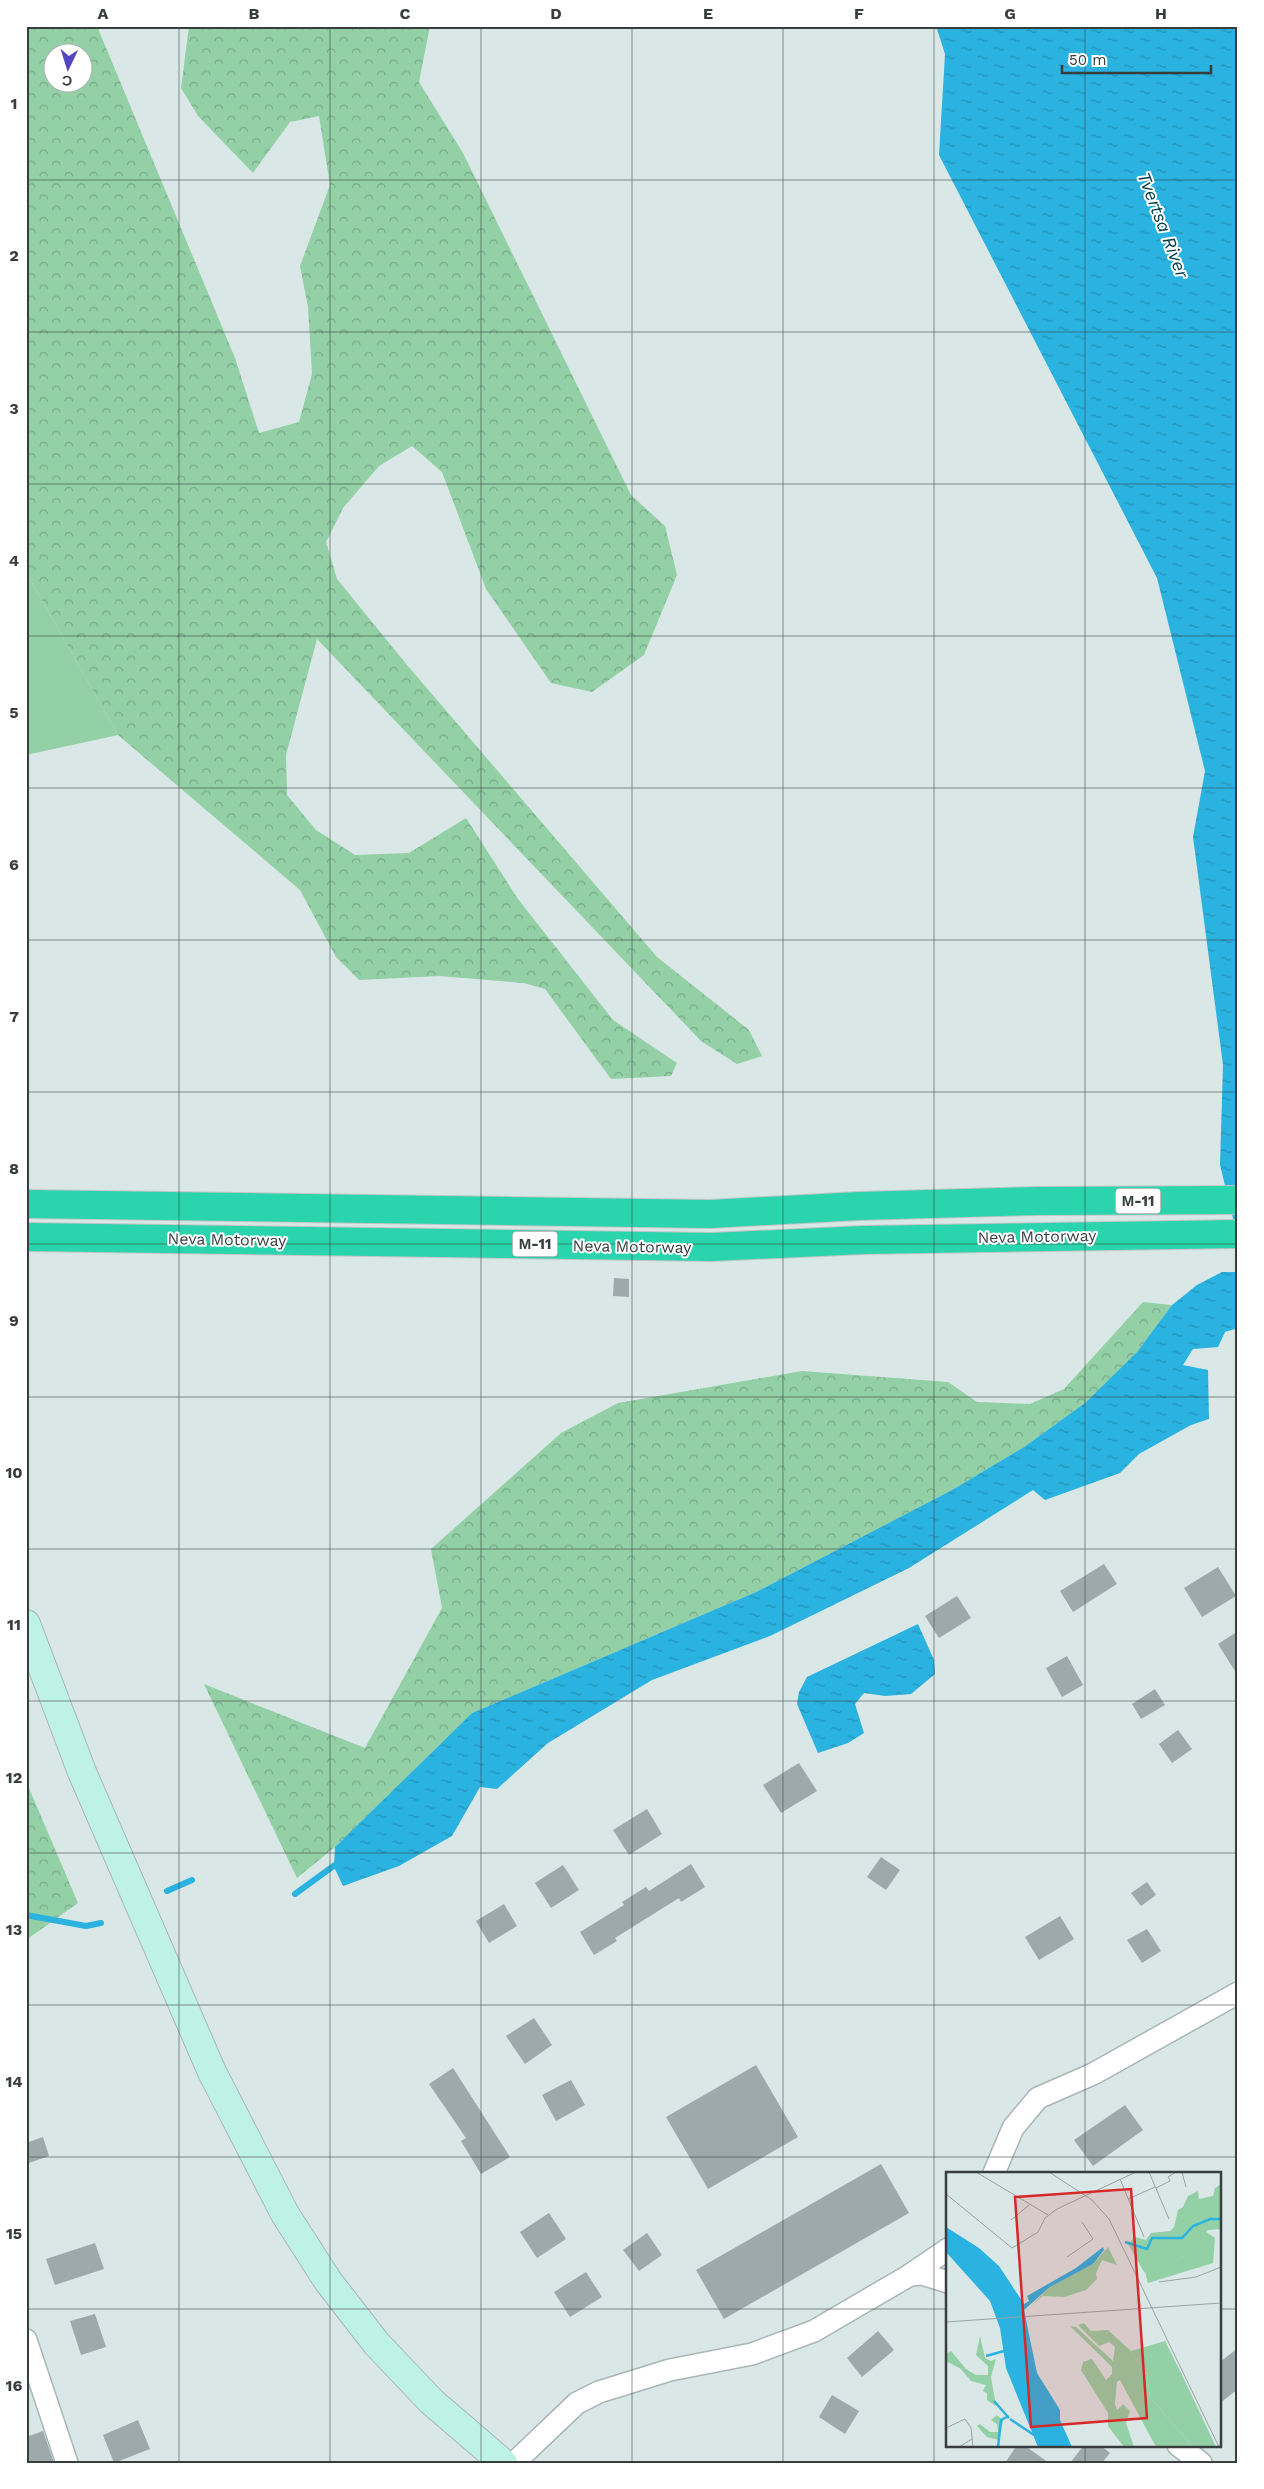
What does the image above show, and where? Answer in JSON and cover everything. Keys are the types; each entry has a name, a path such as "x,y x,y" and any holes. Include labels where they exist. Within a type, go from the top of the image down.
{"highway":[{"name":"Neva Motorway","path":"26,1204 710,1214 858,1206 1038,1201 1238,1200"},
{"name":"Neva Motorway","path":"26,1237 712,1248 863,1240 1043,1235 1238,1234"}],"main road":[{"path":"26,1624 82,1772 212,2072 285,2214 328,2281 376,2343 431,2401 503,2463"}],"street":[{"path":"994,2172 1013,2128 1038,2098 1093,2074 1238,1993"},
{"path":"514,2463 577,2403 599,2392 670,2370 752,2354 814,2331 910,2275 946,2249"},
{"path":"910,2275 922,2274 946,2281"},
{"path":"26,2340 67,2463"},
{"path":"1179,2446 1201,2463"}],"green space":[{"path":"26,26 97,26 235,358 259,433 299,422 312,374 308,307 300,266 330,185 319,116 290,122 253,173 198,116 181,88 189,26 430,26 419,82 463,153 631,495 665,526 677,575 644,655 592,692 551,683 486,589 442,472 412,446 379,466 343,508 326,542 337,579 407,665 657,957 749,1030 762,1056 737,1064 701,1041 317,639 286,755 287,795 316,830 355,855 409,853 466,818 518,899 613,1020 677,1063 671,1076 611,1079 545,989 524,983 439,976 359,980 336,957 300,890 118,735 26,572"},
{"path":"26,572 118,735 26,755"},
{"path":"1143,1302 1172,1305 1137,1352 1085,1403 1024,1447 952,1490 756,1592 472,1713 335,1847 297,1878 204,1684 365,1748 442,1608 431,1549 561,1433 618,1403 802,1371 948,1382 977,1402 1030,1404 1064,1389"},
{"path":"26,1781 78,1903 26,1940"}],"water":[{"name":"Tvertsa River","path":"936,26 1238,26 1238,1239 1220,1165 1223,1065 1193,837 1205,771 1157,578 939,155 945,54"},
{"path":"1222,1272 1238,1272 1238,1328 1225,1332 1218,1347 1193,1349 1183,1365 1208,1370 1209,1419 1191,1425 1139,1454 1120,1473 1045,1500 1033,1490 909,1568 770,1636 652,1680 548,1743 497,1789 480,1787 452,1836 399,1866 343,1886 334,1867 335,1847 472,1713 756,1592 952,1490 1024,1447 1085,1403 1137,1352 1172,1305 1197,1285"},
{"path":"918,1624 934,1660 935,1674 911,1694 885,1696 864,1693 855,1704 864,1733 848,1743 818,1753 797,1704 799,1692 807,1677"}],"building":[{"path":"614,1278 629,1279 629,1297 613,1296"},
{"path":"1104,1564 1117,1584 1073,1612 1060,1591"},
{"path":"1218,1567 1236,1596 1202,1617 1184,1588"},
{"path":"957,1596 971,1618 939,1638 925,1616"},
{"path":"1238,1631 1238,1676 1218,1644"},
{"path":"1067,1656 1083,1685 1062,1697 1046,1668"},
{"path":"1155,1689 1165,1705 1141,1719 1132,1704"},
{"path":"1178,1730 1192,1749 1172,1763 1159,1744"},
{"path":"799,1763 817,1791 781,1813 763,1785"},
{"path":"647,1809 662,1834 629,1855 613,1830"},
{"path":"881,1857 900,1870 886,1890 867,1877"},
{"path":"691,1864 705,1887 681,1902 679,1898 615,1938 617,1941 594,1955 580,1932 624,1905 622,1902 646,1887 649,1891"},
{"path":"563,1865 579,1890 551,1908 535,1883"},
{"path":"1147,1882 1156,1895 1141,1906 1131,1893"},
{"path":"504,1904 517,1926 489,1943 476,1921"},
{"path":"1060,1916 1074,1939 1039,1960 1025,1937"},
{"path":"1147,1929 1161,1951 1142,1963 1127,1940"},
{"path":"534,2018 552,2045 525,2064 506,2036"},
{"path":"756,2065 798,2137 708,2189 666,2117"},
{"path":"453,2068 510,2157 481,2174 461,2141 466,2138 429,2084"},
{"path":"571,2080 585,2105 556,2121 542,2095"},
{"path":"1125,2105 1143,2130 1093,2166 1074,2140"},
{"path":"43,2137 49,2156 26,2164 26,2143"},
{"path":"881,2164 909,2213 724,2319 696,2270"},
{"path":"549,2213 566,2239 537,2258 520,2232"},
{"path":"647,2233 662,2255 639,2271 623,2250"},
{"path":"95,2243 104,2269 55,2285 46,2259"},
{"path":"586,2272 602,2297 570,2317 554,2292"},
{"path":"95,2314 106,2347 81,2355 70,2321"},
{"path":"878,2331 894,2350 862,2377 847,2358"},
{"path":"1238,2348 1238,2389 1222,2401 1222,2360"},
{"path":"832,2395 859,2411 845,2434 819,2417"},
{"path":"138,2420 150,2449 114,2463 103,2435"},
{"path":"43,2431 54,2463 26,2463 26,2437"},
{"path":"1016,2446 1025,2446 1049,2463 1005,2463"},
{"path":"1083,2446 1101,2446 1110,2453 1102,2463 1070,2463"}],"waterway":[{"path":"295,1894 339,1862"},
{"path":"167,1891 192,1880"},
{"path":"26,1915 86,1926 101,1923"}]}
